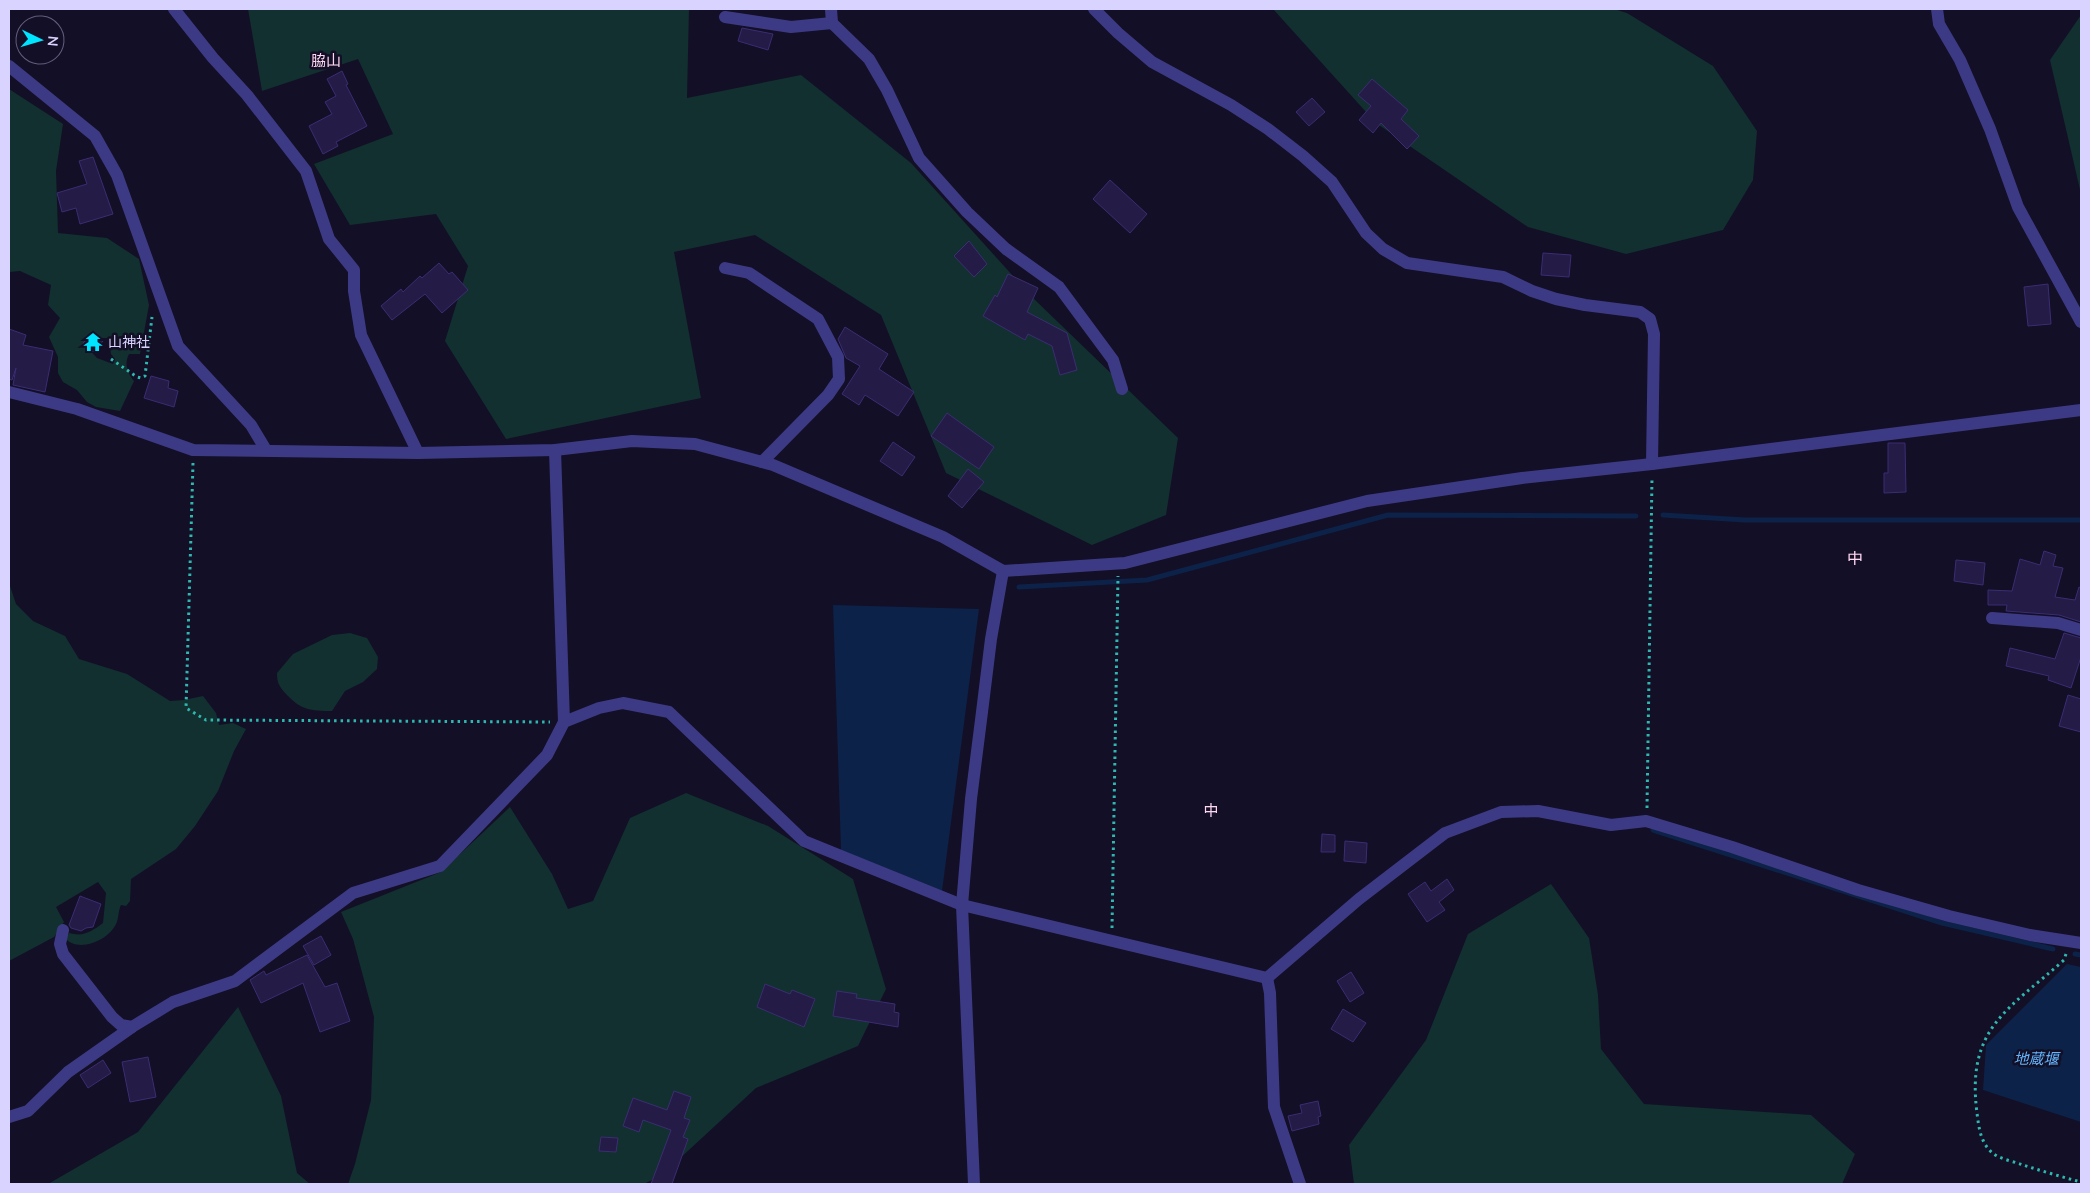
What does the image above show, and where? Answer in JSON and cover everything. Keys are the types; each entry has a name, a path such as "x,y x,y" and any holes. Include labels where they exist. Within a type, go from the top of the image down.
{"street":[{"path":"174,9 213,58 247,95 306,171 329,239 354,270 354,291 362,335 418,453"},
{"path":"831,9 832,22 869,59 887,90 919,158 968,212 1006,249 1059,287 1113,360 1122,389"},
{"path":"1094,9 1118,33 1152,62 1231,105 1268,129 1303,156 1332,182 1366,233 1391,254 1407,262 1503,277 1532,291 1556,299 1585,306 1640,312 1650,319 1654,334 1652,464"},
{"path":"1937,9 1939,24 1960,60 1990,129 2018,207 2081,322"},
{"path":"725,17 791,27 832,22"},
{"path":"9,66 95,136 117,175 178,346 251,425 266,450"},
{"path":"725,268 749,273 818,319 838,357 839,379 762,462"},
{"path":"9,392 77,408 193,450 418,453 555,450 632,441 695,444 773,464 943,537 1003,571 1125,563 1367,501 1522,478 1652,464 2081,410"},
{"path":"9,1117 28,1111 68,1072 132,1027 173,1002 235,981 353,893 440,866 547,755 564,722 555,450"},
{"path":"974,1184 962,905 971,799 991,639 1003,571"},
{"path":"1992,618 2058,624 2081,630"},
{"path":"564,722 598,708 623,703 669,712 804,841 962,905 1267,978"},
{"path":"1267,978 1359,899 1445,833 1500,812 1538,811 1611,825 1646,821 1732,847 1858,890 1949,916 2030,935 2081,943"},
{"path":"63,930 60,944 63,954 112,1017 121,1024 132,1027"},
{"path":"1267,978 1270,993 1274,1108 1300,1184"}],"path":[{"path":"111,359 137,377 145,376 151,320 155,308 161,299"},
{"path":"193,450 186,708 206,720 564,722"},
{"path":"1646,821 1652,464"},
{"path":"1112,941 1118,574"},
{"path":"2066,954 2064,960 2006,1010 1992,1027 1980,1049 1976,1071 1976,1099 1980,1130 1986,1146 1997,1156 2081,1182"}],"green space":[{"path":"248,9 689,9 687,98 801,75 911,163 1032,297 1178,438 1166,515 1092,545 946,473 881,315 755,235 674,252 701,398 506,439 445,341 468,266 436,214 350,225 314,164 393,134 358,59 262,91"},
{"path":"1273,9 1614,9 1627,13 1713,66 1757,131 1753,180 1723,230 1626,254 1528,227 1376,123"},
{"path":"2081,15 2081,194 2050,60"},
{"path":"9,89 63,124 56,171 58,233 107,238 139,259 149,305 140,354 129,354 127,358 127,368 134,381 120,411 96,407 87,402 77,390 63,382 58,373 58,357 49,337 60,318 48,305 51,285 20,271 9,272","holes":["93,332 100,338 109,338 111,354 115,359 113,364 97,358 84,344"]},
{"path":"9,583 16,604 33,621 65,636 79,659 127,674 170,701 203,696 216,713 219,725 233,723 246,729 234,751 218,791 195,826 176,849 131,879 130,901 126,906 121,905 116,924 107,935 86,945 78,945 66,939 69,933 87,933 103,923 106,893 98,882 56,907 64,922 54,937 9,961"},
{"path":"350,633 367,638 378,657 377,669 363,682 345,691 332,711 318,711 306,708 291,699 280,686 277,673 293,654 332,635"},
{"path":"686,793 768,826 853,879 886,989 858,1046 756,1088 663,1174 644,1184 348,1184 371,1100 374,1017 353,939 341,912 441,872 510,807 552,874 568,909 593,901 630,818"},
{"path":"1551,884 1589,938 1598,995 1601,1049 1644,1104 1811,1115 1855,1154 1842,1184 1354,1184 1349,1145 1426,1040 1468,934"},
{"path":"238,1007 281,1096 297,1173 310,1184 48,1184 138,1132"}],"water":[{"path":"833,605 979,609 942,891 841,850"},
{"name":"地蔵堰","path":"2067,964 2081,967 2081,1122 1983,1090 1986,1045"}],"building":[{"path":"742,28 773,34 768,50 738,41"},
{"path":"342,71 348,84 346,85 367,126 336,142 338,146 323,154 309,126 332,114 325,102 336,96 327,79"},
{"path":"1372,79 1408,110 1401,119 1419,136 1407,149 1381,123 1373,133 1359,120 1371,106 1358,95"},
{"path":"1312,98 1325,112 1309,126 1296,112"},
{"path":"93,157 113,214 80,224 76,208 62,212 57,193 87,184 79,161"},
{"path":"1110,180 1147,214 1130,233 1093,199"},
{"path":"969,241 987,264 974,277 954,256"},
{"path":"1543,253 1571,255 1569,277 1541,275"},
{"path":"439,263 449,274 452,272 468,290 442,313 425,294 392,320 381,306 401,289 403,292 420,276 422,278"},
{"path":"1008,274 1038,288 1027,312 1067,333 1077,370 1060,375 1052,346 1028,334 1025,340 983,316 995,295 997,297"},
{"path":"2048,284 2051,324 2028,326 2024,287"},
{"path":"845,327 888,354 879,369 914,392 898,416 865,395 859,405 842,394 860,366 846,358 838,339"},
{"path":"9,329 26,335 23,345 53,351 45,392 13,385 16,368 12,380 9,379"},
{"name":"山神社","path":"93,332 103,341 93,352 83,343"},
{"path":"151,376 169,381 168,388 178,391 174,407 144,398"},
{"path":"947,413 994,447 979,469 931,436"},
{"path":"893,442 915,457 902,476 880,461"},
{"path":"1888,443 1905,443 1906,492 1884,493 1884,473 1888,473"},
{"path":"968,469 984,482 962,508 948,496"},
{"path":"2044,551 2056,555 2053,566 2063,568 2055,597 2075,600 2079,587 2081,588 2081,622 2059,615 2006,611 2007,605 1988,605 1988,590 2012,591 2020,559 2040,565"},
{"path":"1956,560 1985,563 1983,585 1954,581"},
{"path":"2064,633 2081,638 2081,657 2071,688 2048,680 2049,676 2006,666 2010,648 2055,659"},
{"path":"2068,695 2081,699 2081,732 2059,726"},
{"path":"1322,834 1335,835 1335,852 1321,852"},
{"path":"1345,841 1367,843 1366,863 1344,861"},
{"path":"1447,879 1454,890 1439,902 1445,910 1427,922 1408,894 1425,882 1431,891"},
{"path":"80,896 101,904 93,927 81,931 71,928 69,925"},
{"path":"321,936 331,955 314,965 303,946"},
{"path":"307,955 325,987 337,983 350,1021 320,1032 303,983 261,1003 250,980 264,971 266,975"},
{"path":"1351,972 1364,993 1350,1002 1337,981"},
{"path":"765,984 790,994 792,990 815,999 804,1027 757,1007"},
{"path":"837,991 857,994 856,998 895,1004 894,1012 899,1013 898,1027 833,1016"},
{"path":"1343,1009 1366,1023 1353,1042 1331,1029"},
{"path":"148,1057 156,1097 130,1102 122,1062"},
{"path":"103,1060 111,1073 88,1088 80,1075"},
{"path":"674,1091 691,1097 684,1118 690,1120 683,1137 688,1139 672,1184 651,1184 671,1130 643,1120 639,1132 623,1126 633,1098 667,1110"},
{"path":"1318,1101 1321,1116 1318,1117 1319,1124 1292,1131 1288,1116 1302,1113 1300,1105"},
{"path":"601,1137 618,1138 616,1152 599,1151"}],"waterway":[{"path":"1019,587 1147,580 1388,515 1636,516"},
{"path":"1663,515 1745,520 2081,520"},
{"path":"1653,830 1942,923 2053,949"},
{"path":"2075,954 2081,955"}],"place":[{"name":"山神社","path":"93,342"}],"district":[{"name":"脇山","path":"326,61"},
{"name":"中","path":"1855,558"},
{"name":"中","path":"1211,811"}]}
